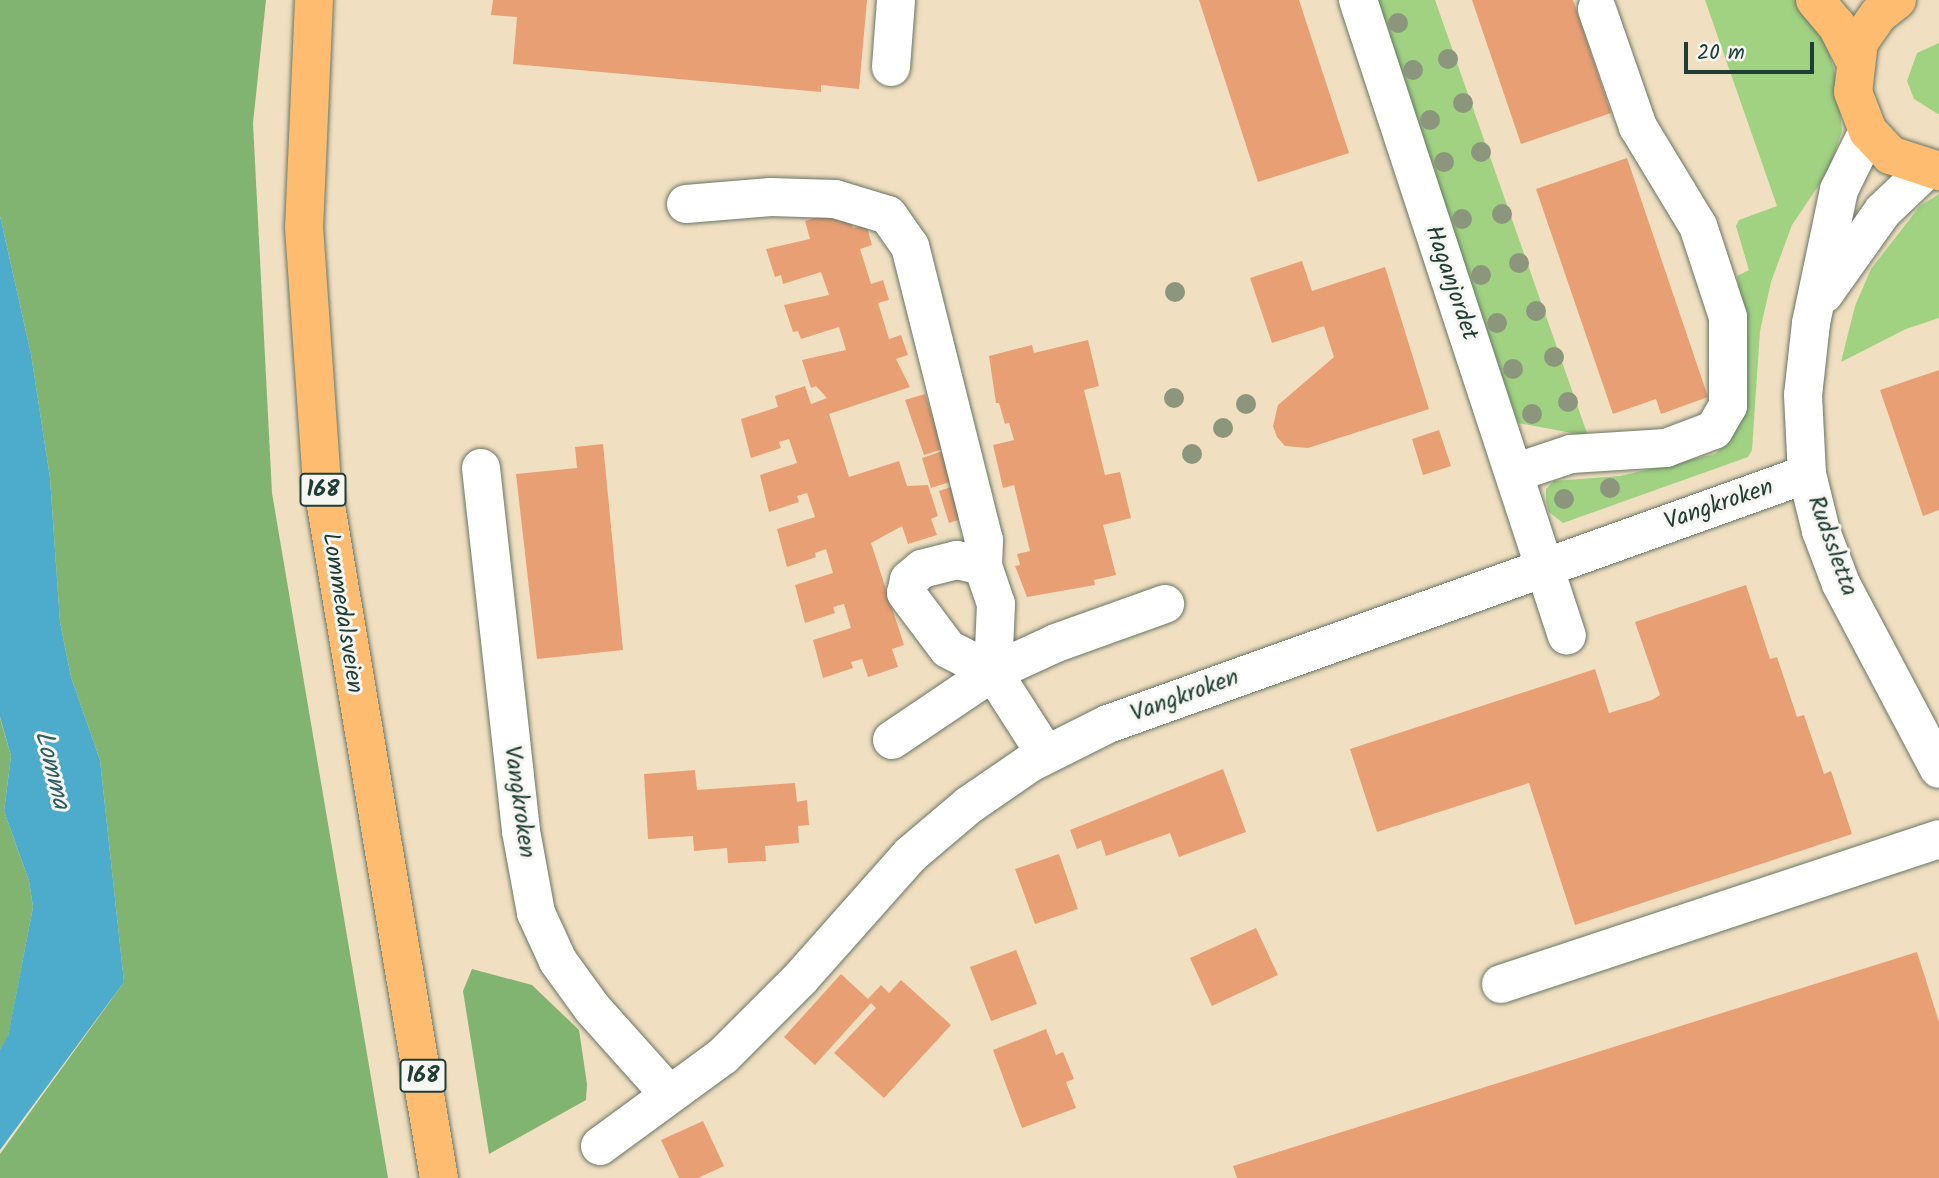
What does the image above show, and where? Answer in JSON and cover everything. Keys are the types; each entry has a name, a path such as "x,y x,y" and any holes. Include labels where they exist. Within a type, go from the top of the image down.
{"main road":[{"name":"Lommedalsveien","path":"314,0 304,227 322,482 439,1178"},
{"path":"1815,0 1837,26 1854,60"},
{"path":"1897,0 1878,15 1860,42 1854,60 1853,92 1868,131 1891,155 1933,171"}],"street":[{"path":"891,66 896,0"},
{"name":"Haganjordet","path":"1358,0 1514,473 1542,567 1567,636"},
{"path":"1514,473 1571,454 1666,447 1714,430 1728,406 1728,317 1698,226 1638,127 1597,9"},
{"name":"Rudssletta","path":"1868,131 1839,190 1817,304 1803,395 1807,474 1821,531 1841,584 1939,769"},
{"name":"Rudssletta","path":"1817,304 1883,211 1933,171"},
{"path":"685,204 771,197 835,199 888,215 910,246 984,540 983,566 996,604 993,672"},
{"name":"Vangkroken","path":"481,468 521,831 536,913 558,961 592,1009 668,1093"},
{"name":"Vangkroken","path":"600,1146 668,1093 723,1056 800,979 910,855 969,805 1046,755 1108,724 1807,474"},
{"path":"983,566 957,560 922,569 909,580 906,593 948,649 993,672 1046,755"},
{"path":"892,740 993,672 1056,643 1165,604"},
{"path":"1501,984 1939,839"}],"green space":[{"path":"0,0 266,0 253,123 272,493 388,1178 0,1178 0,1154 124,982 100,760 71,677 60,622 50,478 31,354 0,216"},
{"path":"1376,0 1435,0 1588,436 1518,423"},
{"path":"1705,0 1796,0 1822,26 1837,81 1842,131 1829,170 1792,225 1771,282 1760,331 1752,450 1748,457 1563,523 1549,512 1546,501 1546,489 1554,481 1620,476 1715,454 1728,442 1744,318 1737,276 1749,270 1736,226 1739,220 1777,206"},
{"path":"1939,43 1938,114 1914,99 1907,81 1917,53"},
{"path":"1939,194 1939,318 1906,329 1841,362 1855,306 1871,269 1920,206"},
{"path":"0,718 11,756 4,811 29,881 33,907 8,1037 0,1049"},
{"path":"472,969 532,985 579,1030 587,1084 586,1100 489,1154 463,991"}],"water":[{"name":"Lomma","path":"0,216 31,354 50,478 60,622 71,677 100,760 124,982 0,1150 0,1049 8,1036 33,907 29,881 4,811 11,756 0,717"}],"building":[{"path":"493,0 867,0 859,89 821,85 821,92 513,64 517,17 491,15"},
{"path":"1199,0 1299,0 1349,153 1258,182"},
{"path":"1472,0 1573,0 1611,113 1521,144"},
{"path":"1627,158 1708,397 1661,414 1656,399 1613,414 1536,189"},
{"path":"836,211 851,221 853,228 866,224 872,245 860,249 871,284 883,280 889,300 878,303 889,339 901,335 908,355 896,359 910,387 829,414 849,477 899,461 907,486 928,485 938,516 931,519 937,535 908,544 902,526 871,543 904,645 892,649 898,667 868,677 862,659 851,662 853,668 823,678 813,640 851,628 844,604 833,607 835,613 805,623 795,585 833,573 826,549 815,553 816,557 787,567 777,529 815,517 807,493 797,496 799,502 769,512 760,475 797,463 789,439 779,442 781,448 751,458 741,419 778,407 775,396 805,386 811,404 827,398 816,386 811,388 802,360 846,350 839,327 801,339 798,331 793,332 784,305 829,295 821,272 783,284 781,275 775,277 766,249 810,239 805,221"},
{"path":"1302,261 1312,291 1385,267 1429,409 1308,448 1285,446 1277,437 1273,426 1278,405 1334,357 1324,326 1272,343 1250,278"},
{"path":"1088,340 1099,386 1084,390 1105,475 1120,472 1131,518 1103,525 1116,575 1094,580 1095,585 1027,597 1015,566 1020,565 1017,554 1030,551 1014,485 1003,488 993,445 1014,440 1009,423 1005,424 999,403 996,403 989,356 1032,345 1034,353"},
{"path":"1939,370 1939,510 1923,516 1880,390"},
{"path":"925,394 943,449 924,455 905,400"},
{"path":"1439,430 1451,466 1423,475 1412,439"},
{"path":"603,444 623,650 537,659 516,474 577,468 575,447"},
{"path":"943,451 953,481 931,488 922,458"},
{"path":"954,486 964,518 949,523 939,491"},
{"path":"1746,585 1770,659 1777,657 1797,717 1804,715 1824,774 1831,771 1852,834 1575,925 1529,783 1377,832 1350,749 1595,669 1609,713 1652,700 1660,695 1635,622"},
{"path":"1223,769 1246,832 1179,857 1170,833 1106,856 1101,840 1077,849 1070,830"},
{"path":"695,770 697,790 795,783 797,802 807,800 809,825 798,826 799,843 765,846 766,861 728,863 727,848 694,851 693,836 648,839 644,774"},
{"path":"1059,854 1078,909 1035,924 1015,869"},
{"path":"1256,928 1278,975 1212,1006 1190,958"},
{"path":"1016,950 1037,1004 991,1021 970,967"},
{"path":"1917,952 1939,1022 1939,1178 1237,1178 1233,1166"},
{"path":"841,974 868,999 881,985 889,993 901,980 951,1025 884,1098 834,1053 876,1008 871,1003 815,1065 784,1037"},
{"path":"1046,1029 1056,1055 1063,1052 1074,1079 1066,1082 1076,1108 1022,1128 993,1050"},
{"path":"703,1121 724,1166 698,1178 679,1178 661,1140"}]}
